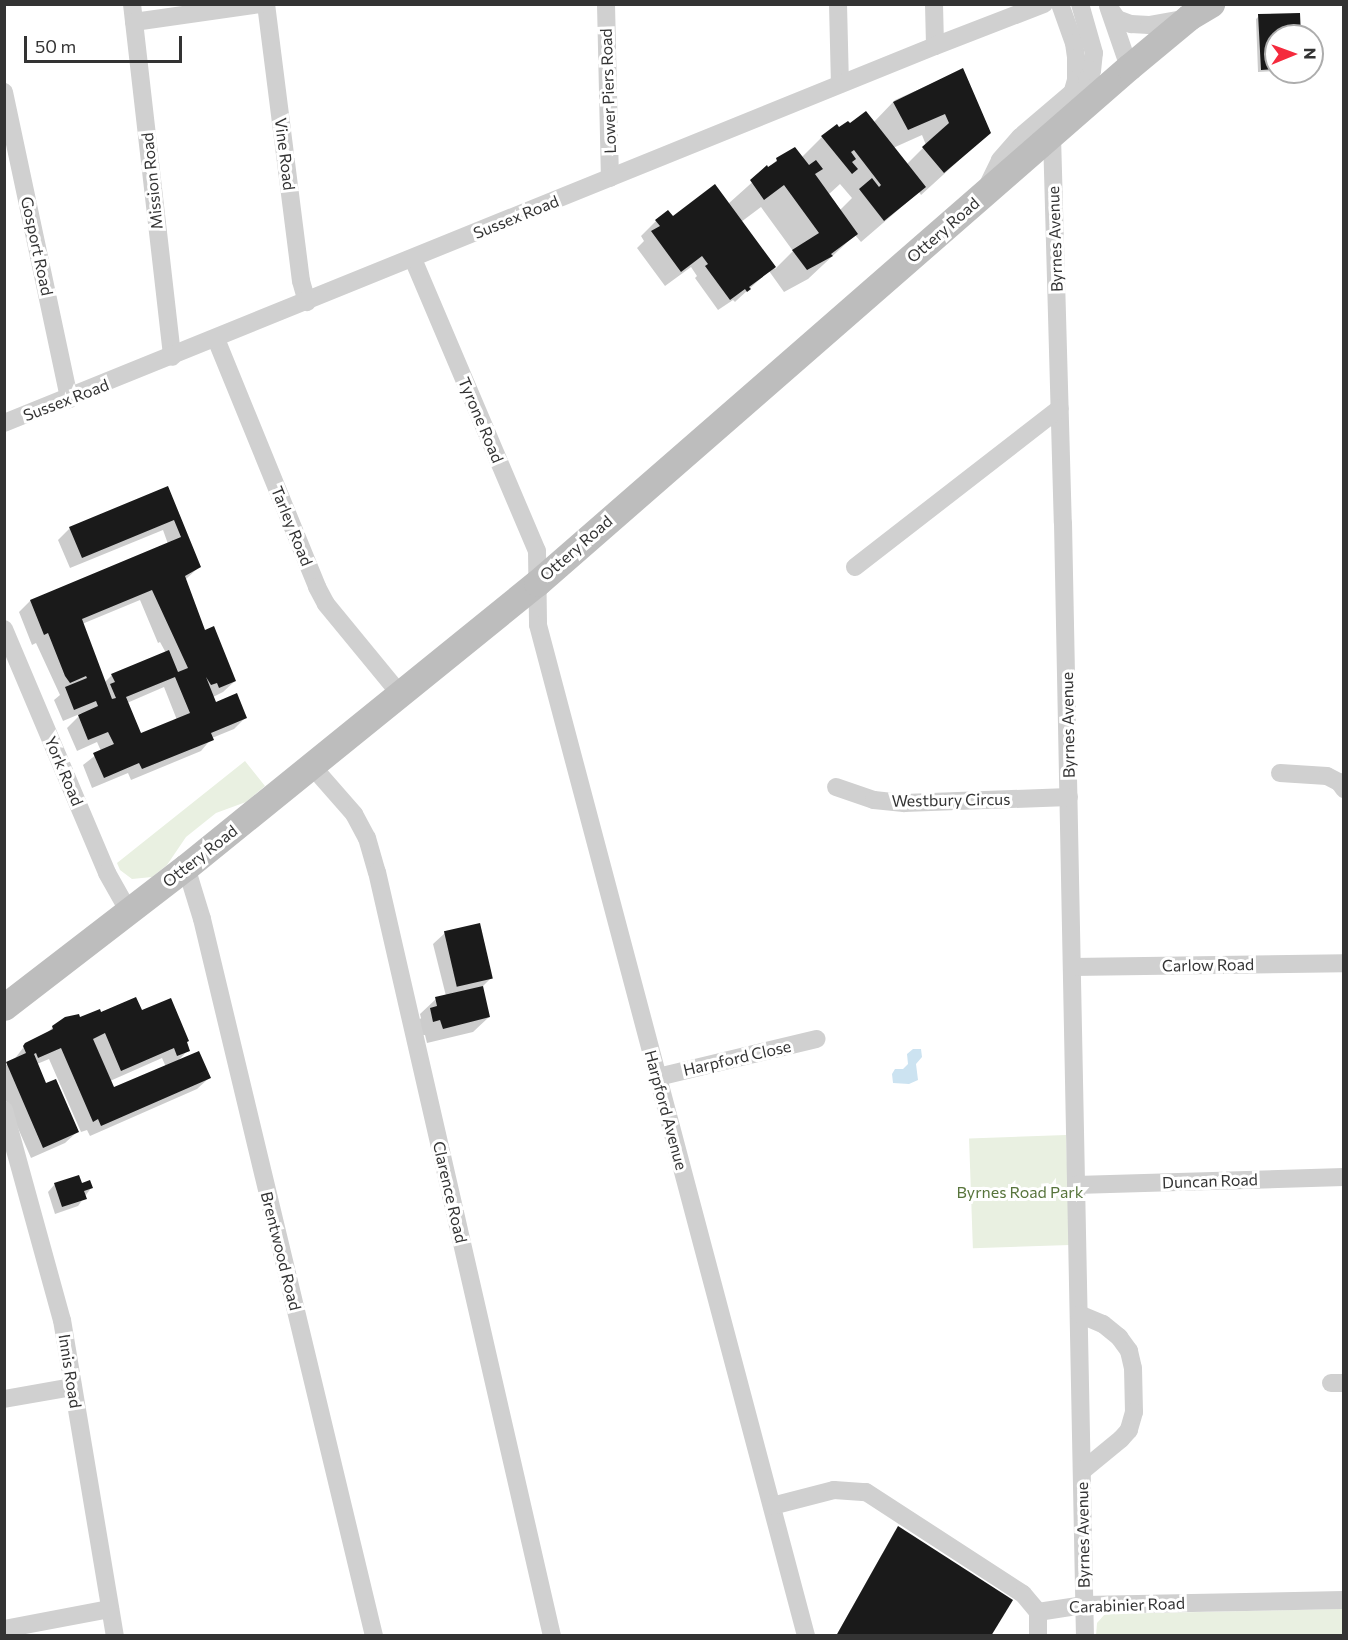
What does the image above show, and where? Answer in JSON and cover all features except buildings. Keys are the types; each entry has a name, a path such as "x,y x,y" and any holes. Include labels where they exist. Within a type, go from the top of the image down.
{"street":[{"path":"133,13 260,4"},
{"name":"Vine Road","path":"266,4 301,280 307,302"},
{"name":"Lower Piers Road","path":"606,4 610,178"},
{"path":"838,4 840,84"},
{"path":"934,4 935,46"},
{"path":"1060,4 1076,58 1076,80 1072,94"},
{"path":"985,194 1000,160 1020,137 1087,80 1094,63 1090,33 1080,4"},
{"path":"1108,5 1117,19 1138,25 1160,24 1200,11"},
{"path":"1108,5 1129,67"},
{"name":"Sussex Road","path":"4,423 69,399 840,84 1036,8"},
{"name":"Ottery Road","path":"4,1006 186,867 537,583 1129,67 1200,11"},
{"name":"Mission Road","path":"133,13 172,357"},
{"name":"Gosport Road","path":"4,92 69,399"},
{"name":"Byrnes Avenue","path":"1052,136 1069,797 1085,1635"},
{"name":"Tyrone Road","path":"413,259 537,551 537,583"},
{"name":"Tarley Road","path":"216,339 321,596 400,694"},
{"path":"855,567 1060,408"},
{"name":"Harpford Avenue","path":"537,583 537,625 806,1635"},
{"name":"York Road","path":"4,628 107,873 129,912"},
{"name":"Clarence Road","path":"312,766 354,814 367,838 374,861 552,1635"},
{"path":"1280,772 1327,776 1339,782 1344,789"},
{"name":"Westbury Circus","path":"836,787 874,800 904,802 1069,797"},
{"name":"Brentwood Road","path":"186,867 204,931 374,1635"},
{"name":"Carlow Road","path":"1072,967 1344,963"},
{"name":"Harpford Close","path":"657,1077 816,1039"},
{"name":"Innis Road","path":"4,1110 62,1320 115,1635"},
{"name":"Duncan Road","path":"1076,1185 1344,1177"},
{"name":"Byrnes Avenue","path":"1079,1314 1103,1324 1119,1337 1129,1351 1133,1368 1134,1412 1129,1430 1082,1471"},
{"path":"4,1399 73,1387"},
{"path":"771,1506 834,1490 866,1492 1023,1594 1038,1612 1038,1635"},
{"name":"Carabinier Road","path":"1038,1612 1084,1605 1344,1600"},
{"path":"4,1629 110,1609"}],"green space":[{"path":"245,761 265,786 246,802 216,813 186,837 167,865 152,877 132,879 120,870 117,863"},
{"name":"Byrnes Road Park","path":"1066,1135 1070,1245 973,1248 969,1138"},
{"path":"1343,1609 1343,1635 1096,1636 1097,1623 1105,1614"}],"water":[{"path":"913,1049 921,1049 922,1057 916,1064 918,1080 909,1084 893,1083 892,1074 895,1069 903,1069 908,1064 907,1054"}]}
